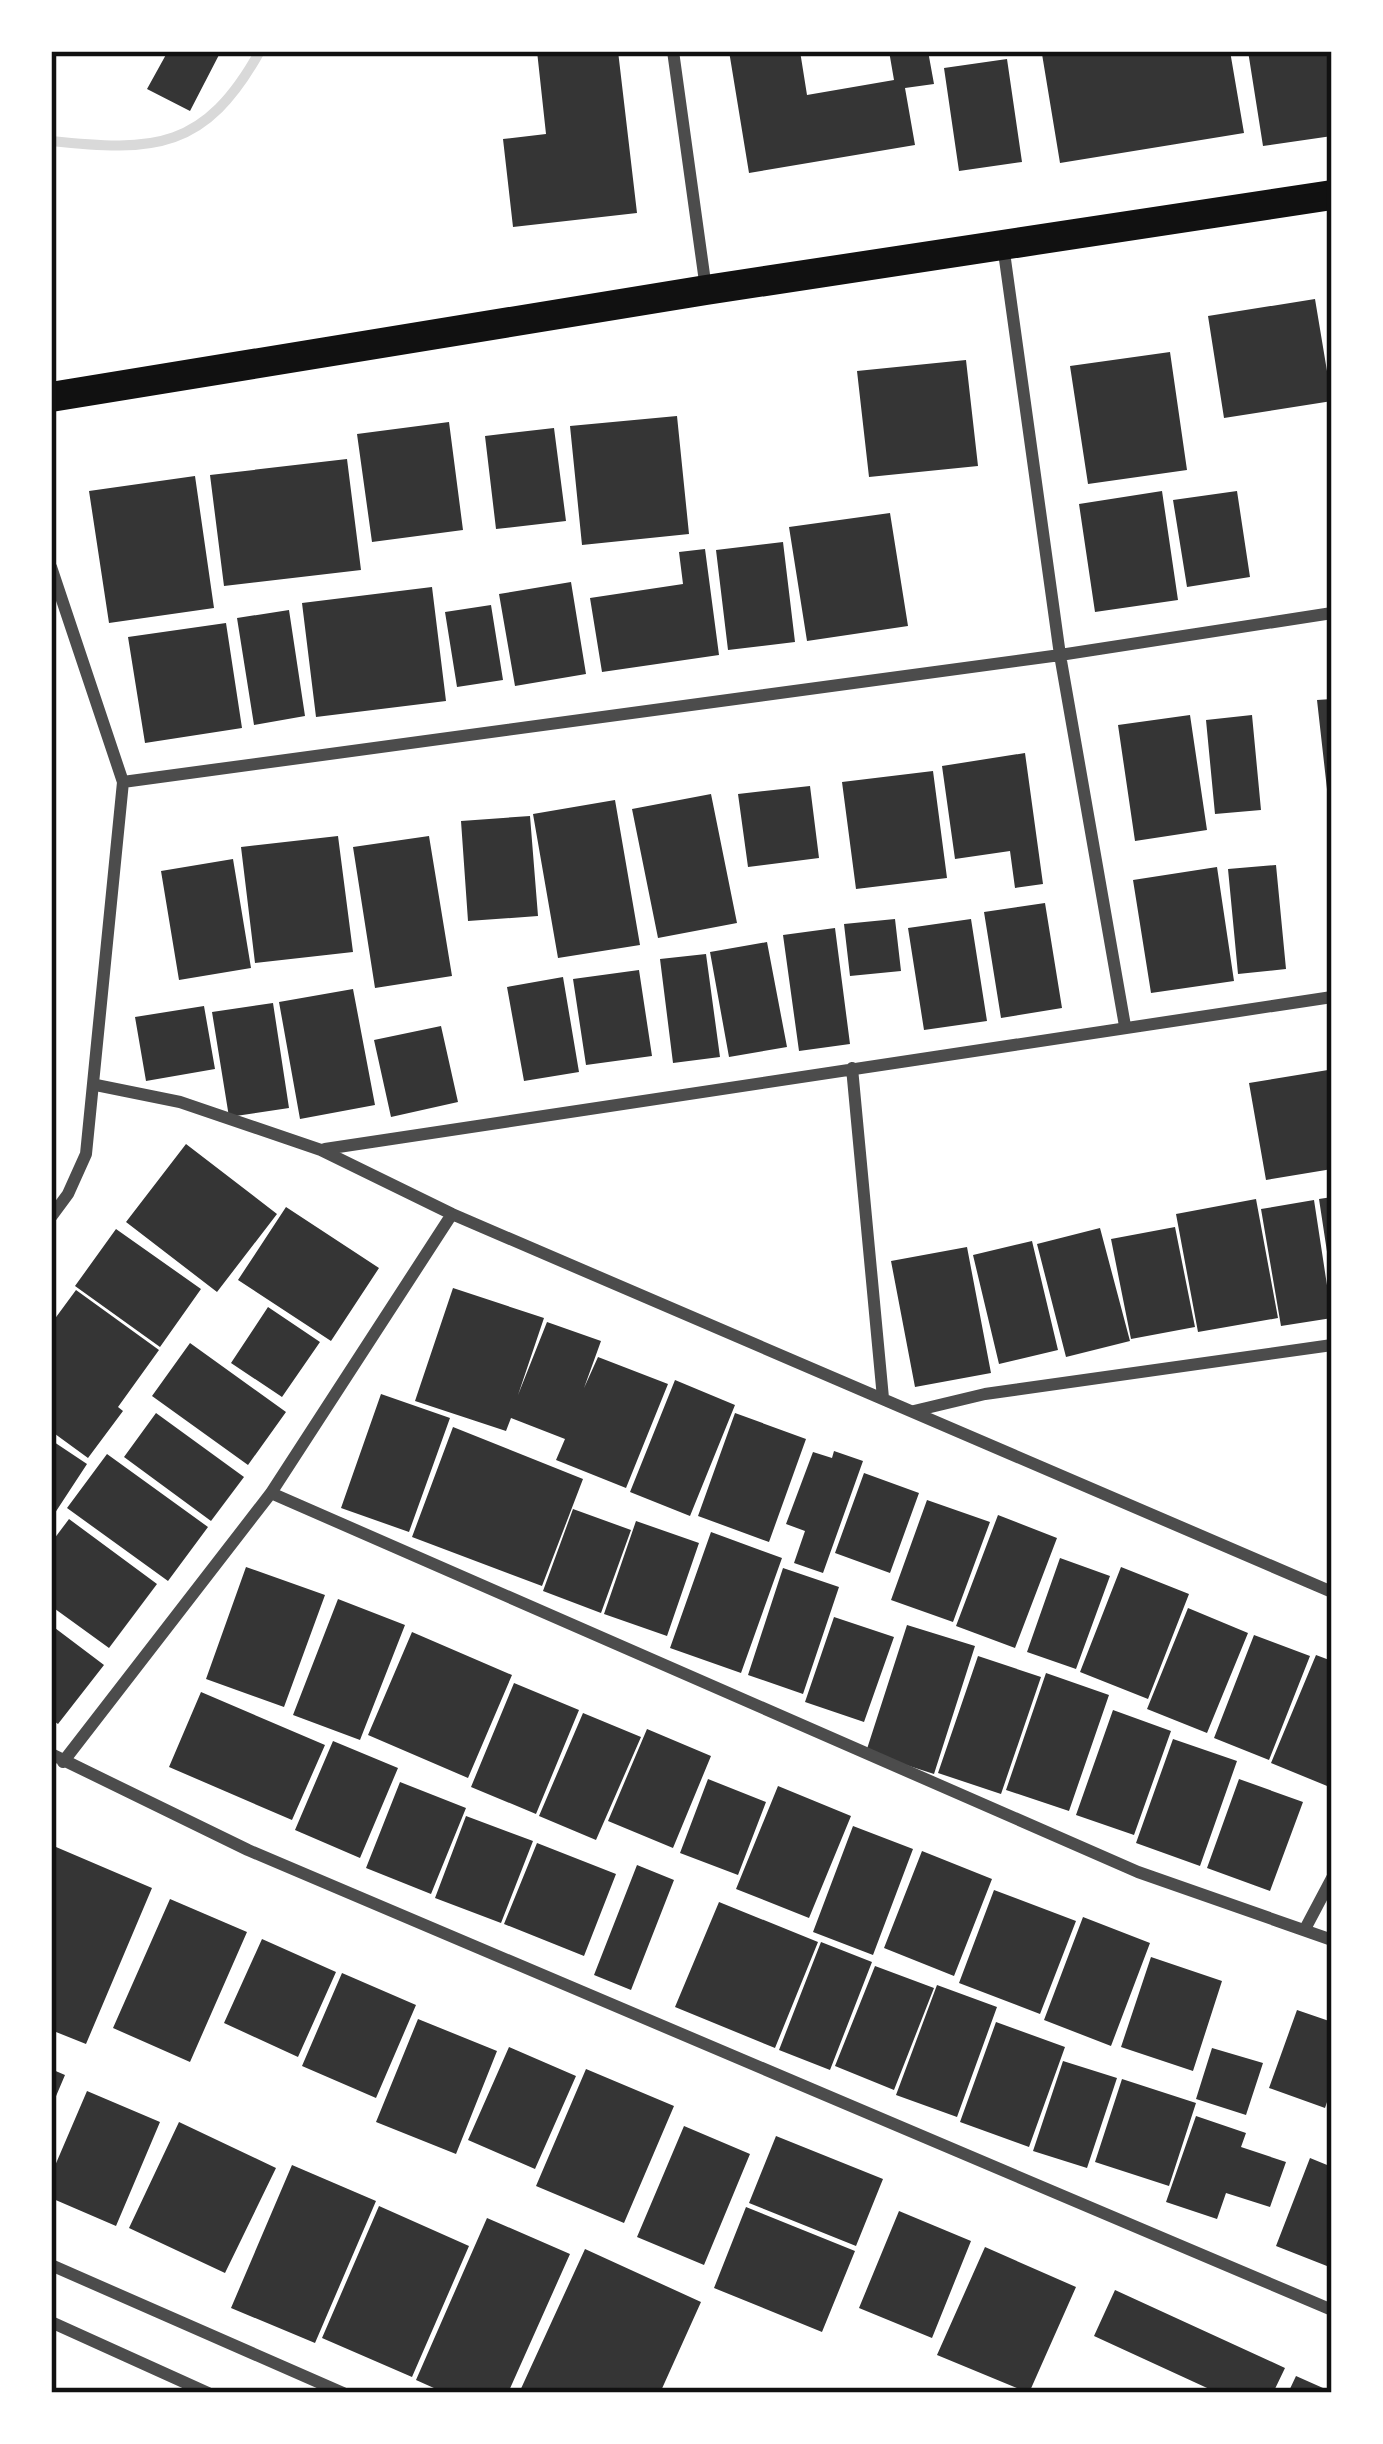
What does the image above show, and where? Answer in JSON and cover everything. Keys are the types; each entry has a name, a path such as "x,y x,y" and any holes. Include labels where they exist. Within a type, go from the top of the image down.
{"main road":[{"path":"51,397 1003,243 1332,195"}],"street":[{"path":"673,51 706,290"},
{"path":"1003,243 1060,656 1125,1027"},
{"path":"51,567 123,782 86,1154 68,1194 51,1217"},
{"path":"123,782 1060,656 1332,613"},
{"path":"321,1150 1332,997"},
{"path":"852,1068 883,1398"},
{"path":"96,1085 181,1102 321,1150 452,1214 1332,1592"},
{"path":"452,1214 271,1493 57,1758 248,1850 1332,2310"},
{"path":"913,1412 985,1394 1332,1345"},
{"path":"271,1493 1138,1872 1332,1940"},
{"path":"1305,1929 1332,1878"},
{"path":"51,2265 343,2393"},
{"path":"51,2322 208,2393"}],"building":[{"path":"168,51 221,51 190,111 147,89"},
{"path":"537,51 618,51 637,213 513,227 503,139 546,134"},
{"path":"729,51 800,51 807,95 894,80 889,51 928,51 934,84 905,88 915,145 749,173"},
{"path":"1230,51 1244,133 1060,163 1042,54"},
{"path":"1248,51 1332,51 1332,136 1263,146"},
{"path":"1007,59 1022,162 959,171 944,68"},
{"path":"1315,299 1332,401 1224,418 1208,316"},
{"path":"1170,352 1187,470 1088,484 1070,366"},
{"path":"966,360 978,466 869,477 857,371"},
{"path":"677,416 689,534 582,545 570,426"},
{"path":"449,422 463,530 372,542 357,434"},
{"path":"554,428 566,521 496,529 485,436"},
{"path":"347,459 361,570 224,586 210,475"},
{"path":"195,476 214,608 109,623 89,491"},
{"path":"1162,491 1178,600 1095,612 1079,504"},
{"path":"1237,491 1250,577 1187,587 1173,500"},
{"path":"890,513 908,626 807,641 789,527"},
{"path":"783,542 795,642 728,650 716,550"},
{"path":"705,549 719,655 602,672 590,598 683,584 679,552"},
{"path":"571,582 586,674 515,686 499,594"},
{"path":"432,587 446,701 316,717 302,603"},
{"path":"491,605 503,680 457,687 445,612"},
{"path":"289,610 305,716 254,725 237,618"},
{"path":"226,623 242,728 145,743 128,637"},
{"path":"1332,699 1332,806 1329,807 1317,700"},
{"path":"1190,715 1207,830 1135,841 1118,725"},
{"path":"1252,715 1261,810 1215,814 1206,720"},
{"path":"1025,753 1043,884 1015,888 1010,851 955,859 942,766"},
{"path":"933,771 947,878 856,889 842,782"},
{"path":"810,786 819,858 748,867 738,794"},
{"path":"711,794 737,923 658,938 632,809"},
{"path":"615,800 640,945 558,958 533,814"},
{"path":"530,816 538,916 468,921 461,821"},
{"path":"338,836 353,952 255,963 241,847"},
{"path":"429,836 452,976 375,988 353,847"},
{"path":"233,859 251,968 179,980 161,871"},
{"path":"1276,865 1286,969 1238,974 1228,869"},
{"path":"1217,867 1234,981 1151,993 1133,880"},
{"path":"1045,903 1062,1008 1001,1018 984,912"},
{"path":"895,919 901,971 850,976 844,924"},
{"path":"971,919 987,1021 924,1030 908,928"},
{"path":"835,928 850,1044 799,1051 783,935"},
{"path":"767,942 787,1047 729,1057 710,952"},
{"path":"706,954 720,1057 673,1063 660,959"},
{"path":"639,970 652,1056 586,1065 573,979"},
{"path":"563,977 579,1072 524,1081 507,987"},
{"path":"353,989 375,1105 300,1119 279,1002"},
{"path":"273,1003 289,1108 229,1117 212,1012"},
{"path":"204,1006 215,1069 146,1081 135,1017"},
{"path":"441,1026 458,1102 391,1117 374,1040"},
{"path":"1328,1070 1332,1169 1266,1180 1249,1083"},
{"path":"186,1144 277,1214 217,1292 126,1222"},
{"path":"1332,1197 1332,1264 1329,1265 1319,1199"},
{"path":"1256,1199 1278,1318 1198,1332 1176,1214"},
{"path":"1314,1200 1332,1318 1281,1326 1261,1209"},
{"path":"286,1207 379,1268 331,1341 238,1280"},
{"path":"1175,1227 1195,1327 1131,1339 1111,1239"},
{"path":"1100,1228 1130,1341 1066,1357 1037,1244"},
{"path":"116,1229 201,1289 160,1347 75,1286"},
{"path":"1032,1241 1058,1350 999,1364 973,1255"},
{"path":"967,1247 991,1373 915,1387 891,1261"},
{"path":"453,1288 544,1318 518,1395 547,1322 601,1341 584,1388 598,1357 668,1384 626,1488 556,1460 565,1439 511,1418 506,1431 415,1401"},
{"path":"76,1290 159,1350 88,1458 51,1431 51,1324"},
{"path":"268,1307 320,1342 282,1397 231,1363"},
{"path":"190,1343 286,1412 248,1465 152,1396"},
{"path":"675,1380 735,1405 690,1516 630,1492"},
{"path":"381,1394 450,1418 409,1532 341,1508"},
{"path":"156,1413 244,1477 211,1521 124,1457"},
{"path":"735,1413 806,1439 769,1542 698,1516"},
{"path":"453,1427 583,1479 542,1586 412,1537"},
{"path":"51,1440 87,1464 51,1519"},
{"path":"834,1451 863,1461 823,1573 794,1563 805,1531 786,1524 813,1452 832,1458"},
{"path":"107,1454 208,1527 168,1581 67,1508"},
{"path":"864,1473 919,1493 890,1573 835,1553"},
{"path":"927,1500 990,1522 953,1622 891,1600"},
{"path":"573,1509 631,1530 601,1613 543,1591"},
{"path":"998,1515 1057,1538 1015,1648 956,1626"},
{"path":"69,1519 157,1584 109,1648 51,1606 51,1543"},
{"path":"636,1521 699,1543 667,1636 604,1614"},
{"path":"711,1532 782,1558 741,1673 670,1648"},
{"path":"1060,1558 1110,1576 1076,1669 1027,1652"},
{"path":"246,1567 325,1595 284,1707 206,1679"},
{"path":"1121,1567 1189,1594 1148,1699 1080,1672"},
{"path":"783,1568 839,1587 803,1694 748,1675"},
{"path":"338,1599 405,1625 360,1740 293,1715"},
{"path":"1188,1608 1248,1633 1207,1733 1147,1709"},
{"path":"834,1617 894,1637 864,1722 805,1702"},
{"path":"51,1625 104,1665 58,1724 51,1719"},
{"path":"907,1625 975,1646 934,1774 866,1752"},
{"path":"412,1632 512,1675 468,1778 368,1735"},
{"path":"1254,1635 1310,1656 1269,1760 1214,1738"},
{"path":"1316,1655 1332,1661 1332,1788 1271,1763"},
{"path":"978,1656 1041,1677 1001,1794 938,1773"},
{"path":"1046,1673 1109,1695 1069,1811 1006,1790"},
{"path":"514,1683 579,1710 536,1814 471,1787"},
{"path":"201,1692 325,1745 292,1820 169,1767"},
{"path":"1113,1710 1171,1731 1134,1835 1076,1815"},
{"path":"583,1713 641,1737 596,1840 539,1816"},
{"path":"647,1729 711,1756 673,1848 608,1821"},
{"path":"1173,1739 1237,1761 1200,1866 1136,1843"},
{"path":"333,1741 398,1768 360,1858 295,1830"},
{"path":"708,1779 766,1802 738,1875 680,1853"},
{"path":"1239,1779 1303,1802 1270,1891 1207,1868"},
{"path":"400,1782 466,1808 431,1894 366,1868"},
{"path":"778,1786 851,1816 809,1918 736,1889"},
{"path":"466,1816 533,1841 501,1923 435,1898"},
{"path":"853,1826 913,1849 873,1955 813,1932"},
{"path":"537,1843 616,1874 584,1956 504,1924"},
{"path":"56,1847 152,1888 86,2044 51,2030 51,1858"},
{"path":"922,1851 992,1879 954,1976 884,1948"},
{"path":"637,1865 674,1880 631,1990 594,1975"},
{"path":"994,1890 1076,1921 1040,2014 959,1983"},
{"path":"170,1899 247,1932 190,2062 113,2028"},
{"path":"719,1902 818,1942 775,2048 675,2007"},
{"path":"1083,1917 1150,1943 1111,2046 1044,2020"},
{"path":"262,1939 336,1972 298,2057 224,2023"},
{"path":"821,1942 872,1962 830,2070 779,2050"},
{"path":"1151,1957 1222,1981 1193,2071 1121,2047"},
{"path":"875,1966 934,1988 894,2090 835,2066"},
{"path":"342,1973 416,2005 376,2098 302,2066"},
{"path":"937,1985 997,2007 957,2117 896,2095"},
{"path":"1297,2010 1332,2022 1332,2087 1325,2108 1269,2088"},
{"path":"418,2019 497,2051 456,2154 376,2122"},
{"path":"996,2022 1065,2047 1029,2147 960,2122"},
{"path":"509,2047 576,2076 535,2169 468,2140"},
{"path":"1212,2048 1263,2063 1246,2115 1196,2099"},
{"path":"1063,2061 1117,2078 1087,2168 1033,2151"},
{"path":"51,2069 65,2075 51,2108"},
{"path":"586,2069 674,2106 624,2223 536,2186"},
{"path":"1122,2079 1196,2103 1169,2186 1095,2162"},
{"path":"87,2091 160,2122 116,2226 51,2198 51,2175"},
{"path":"1196,2116 1246,2133 1241,2147 1286,2162 1270,2207 1226,2193 1217,2219 1166,2202"},
{"path":"179,2122 276,2168 225,2273 129,2228"},
{"path":"684,2126 750,2154 704,2265 637,2237"},
{"path":"776,2136 883,2179 856,2246 749,2203"},
{"path":"1310,2158 1332,2167 1332,2268 1276,2246"},
{"path":"292,2165 376,2201 315,2343 231,2308"},
{"path":"379,2206 469,2246 412,2377 322,2338"},
{"path":"746,2207 855,2251 822,2332 714,2288"},
{"path":"899,2211 971,2241 932,2338 859,2308"},
{"path":"487,2218 570,2254 508,2393 445,2393 416,2380"},
{"path":"985,2247 1076,2287 1029,2393 937,2355"},
{"path":"585,2249 701,2302 660,2393 519,2393"},
{"path":"1115,2290 1285,2368 1273,2393 1218,2393 1094,2336"},
{"path":"1296,2376 1332,2392 1332,2393 1288,2393"}],"waterway":[{"path":"51,141 120,146 174,137 219,108 260,51"}]}
